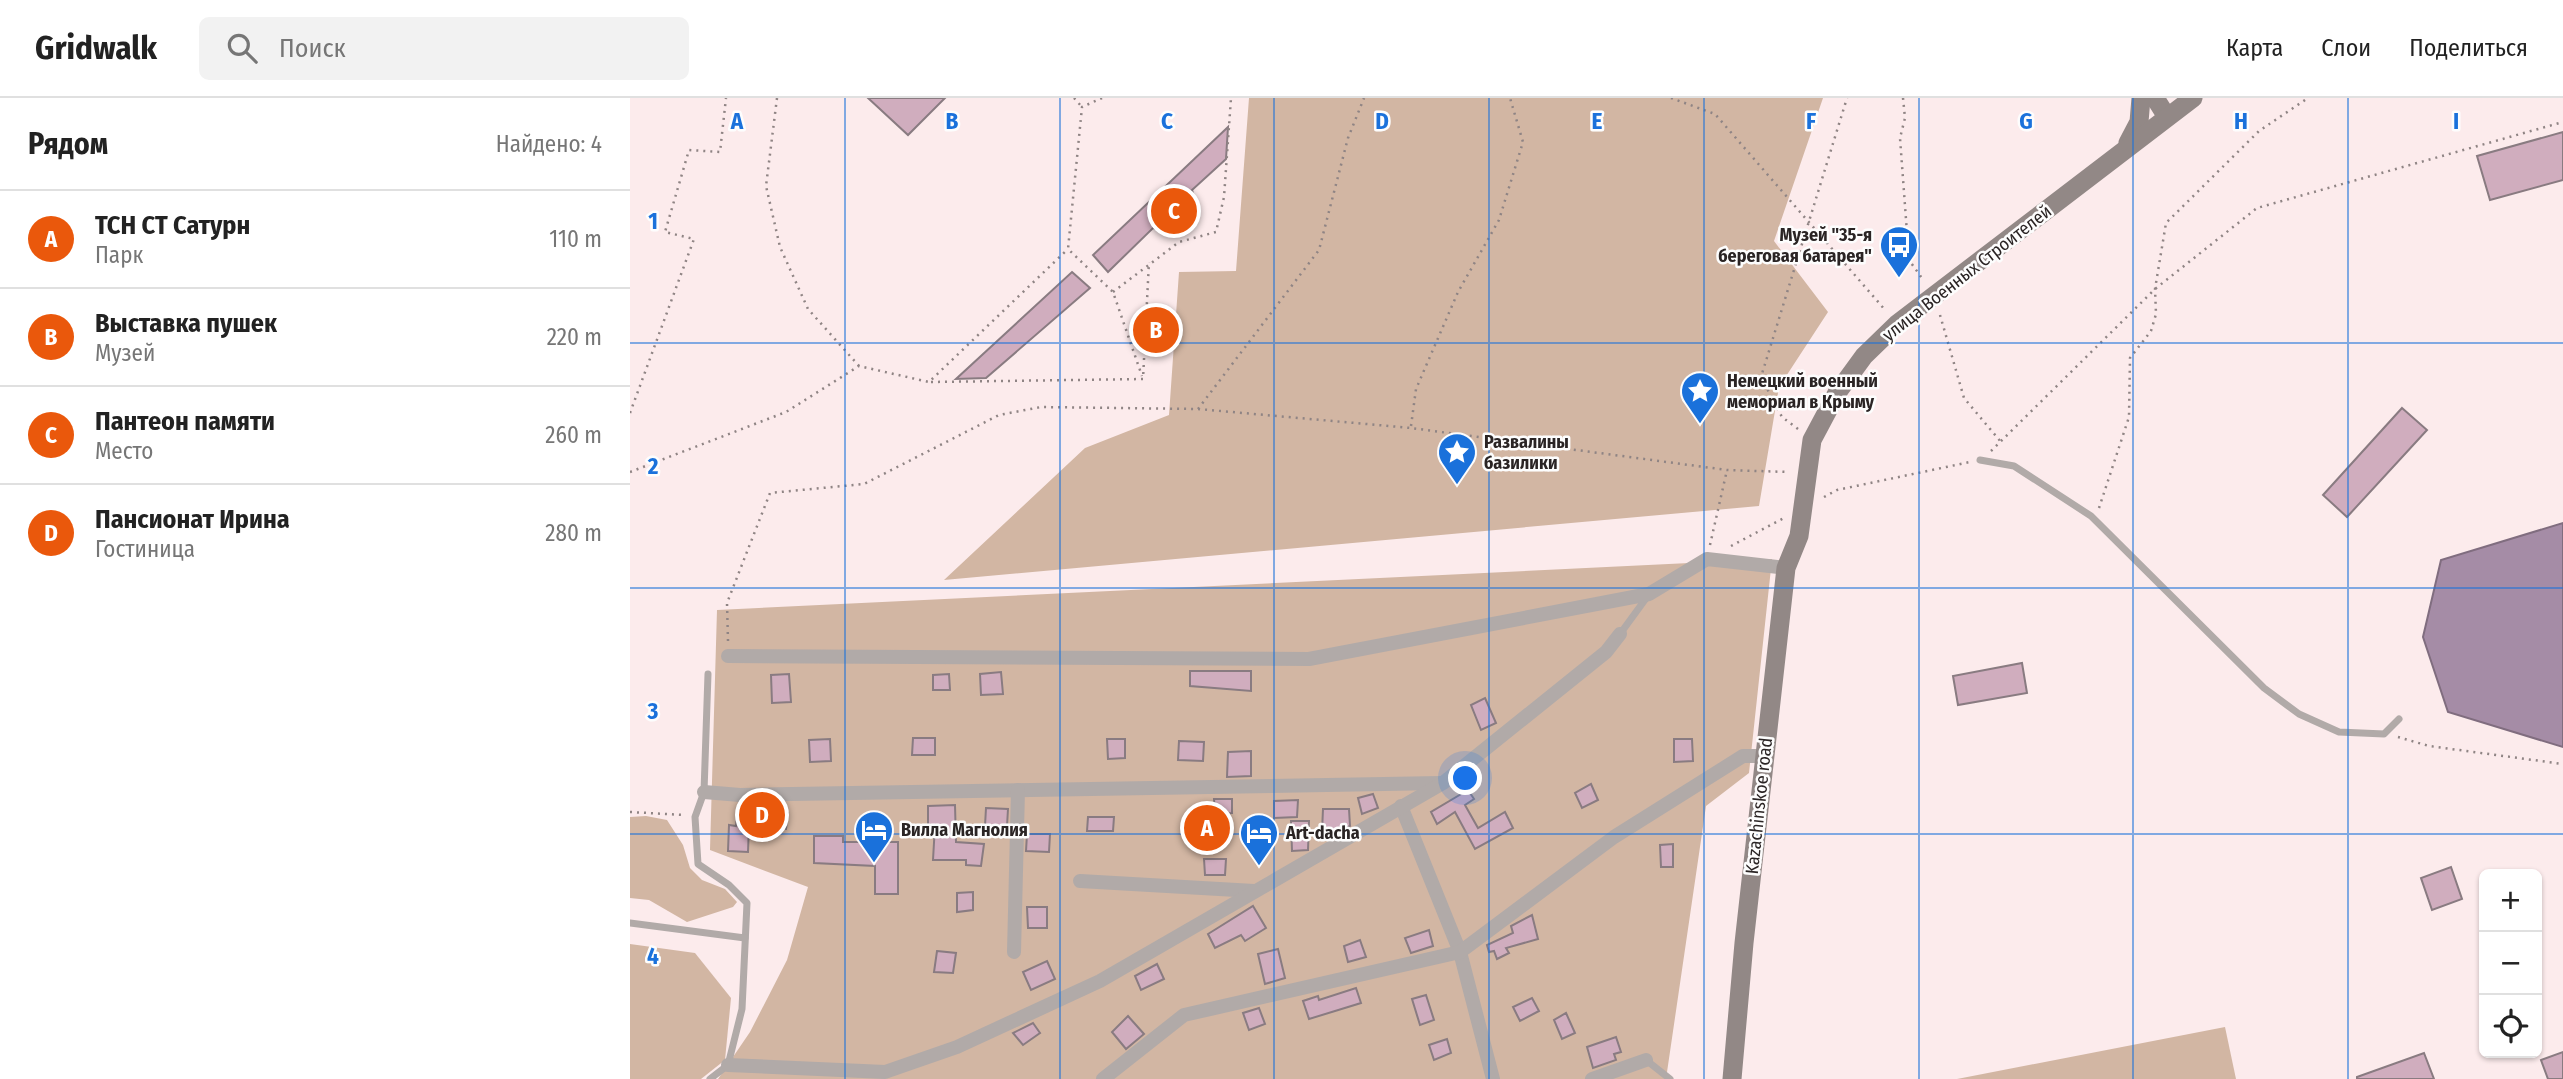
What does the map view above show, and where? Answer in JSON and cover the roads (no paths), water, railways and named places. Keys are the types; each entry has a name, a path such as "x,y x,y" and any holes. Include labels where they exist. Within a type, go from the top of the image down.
{"main road":[{"path":"2122,152 2139,122 2141,98"},
{"path":"2155,98 2168,117"},
{"name":"улица Военных Строителей","path":"1799,536 1805,472 1812,440 1837,393 1857,365 1897,324 2193,98"},
{"name":"Kazachinskoe road","path":"1732,1079 1786,568 1799,536"}],"street":[{"path":"728,656 1309,659 1649,594 1707,559 1786,568"},
{"path":"728,1065 885,1072 957,1047 1100,981 1443,783 1606,652 1620,634"},
{"path":"1104,1079 1184,1015 1460,952 1614,836 1743,756 1765,756"},
{"path":"704,792 1443,783"},
{"path":"1014,952 1018,790"},
{"path":"1401,806 1460,952 1493,1079"},
{"path":"1080,881 1255,891"},
{"path":"1592,1079 1646,1060"}],"lane":[{"path":"1980,460 2014,466 2070,500 2098,523 2264,688 2299,714 2339,732 2384,734 2399,719"},
{"path":"1620,634 1649,594"},
{"path":"708,674 704,792 695,817 698,864 729,885 747,903 742,1009 728,1065 710,1079"},
{"path":"630,923 746,938"},
{"path":"1646,1060 1670,1079"}],"place":[{"name":"Пантеон памяти","path":"1174,211"},
{"name":"Музей \"35-я береговая батарея\"","path":"1899,279"},
{"name":"Выставка пушек","path":"1156,330"},
{"name":"Немецкий военный мемориал в Крыму","path":"1700,425"},
{"name":"Развалины базилики","path":"1457,486"},
{"name":"Пансионат Ирина","path":"762,815"},
{"name":"ТСН СТ Сатурн","path":"1207,828"},
{"name":"Вилла Магнолия","path":"874,864"},
{"name":"Art-dacha","path":"1259,867"}]}
